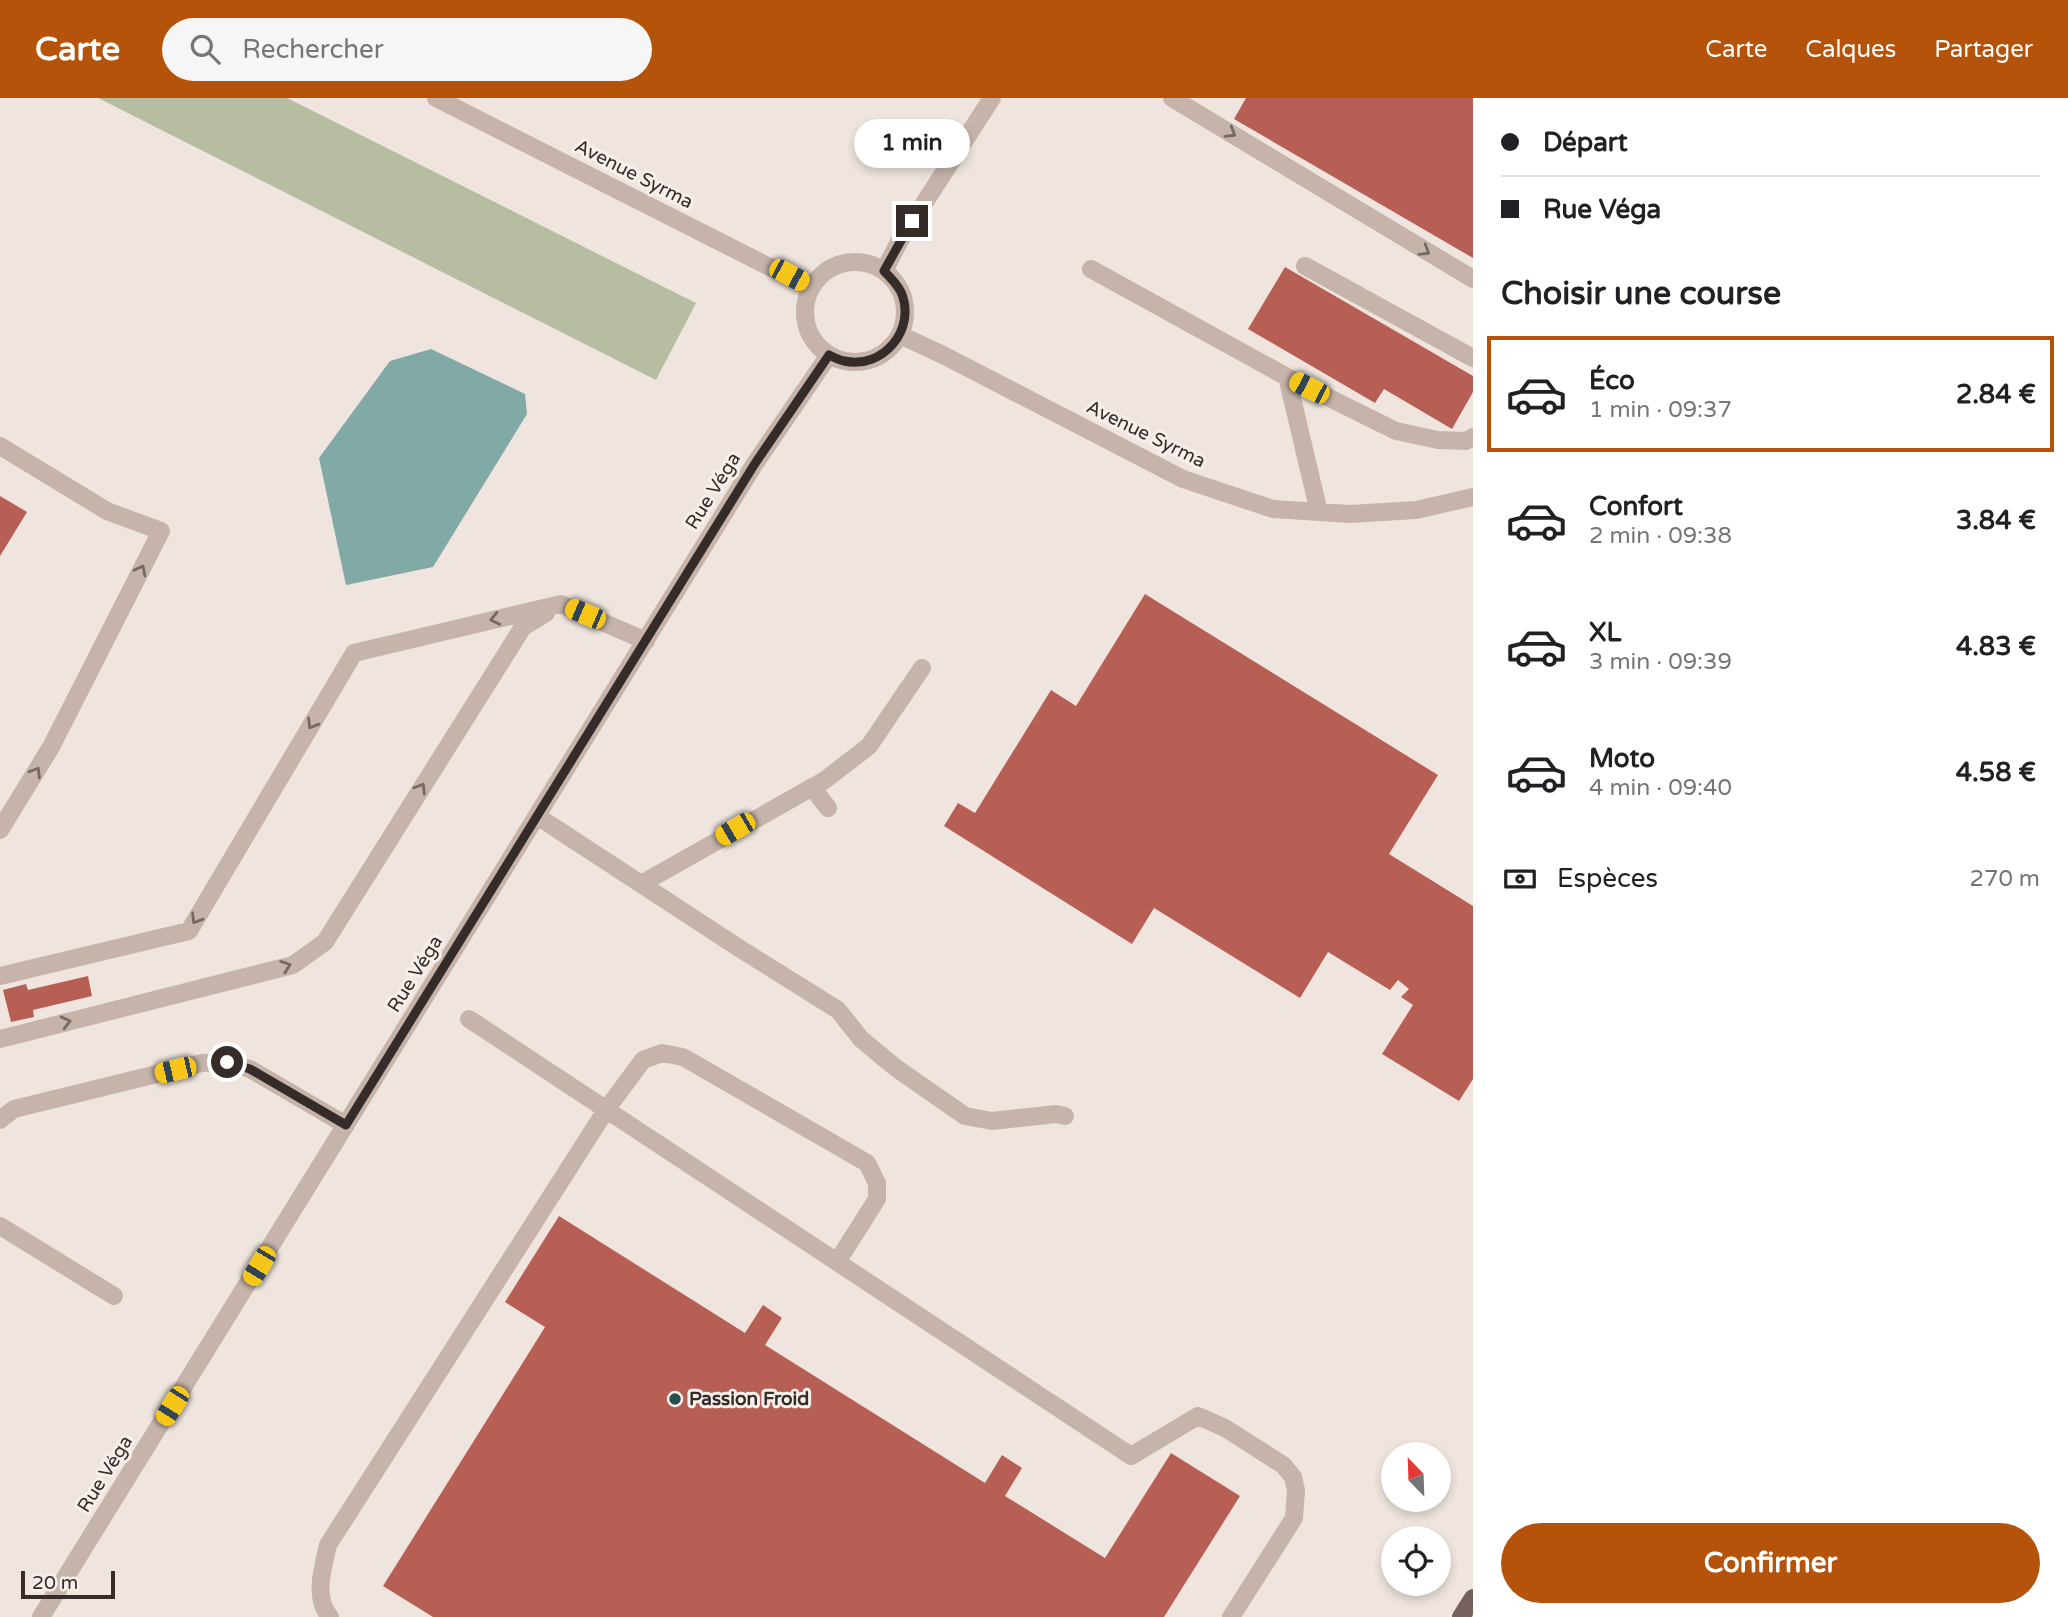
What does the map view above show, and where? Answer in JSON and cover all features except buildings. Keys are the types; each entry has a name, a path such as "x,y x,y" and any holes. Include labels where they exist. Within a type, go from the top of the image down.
{"main road":[{"path":"1461,1617 1473,1598"}],"street":[{"name":"Avenue Syrma","path":"436,98 811,288"},
{"path":"884,271 992,98"},
{"path":"1172,98 1191,103 1473,279"},
{"path":"844,264 869,264 884,271 902,293 905,322 900,335 890,349 876,358 860,362 844,361 829,355 817,345 809,332 805,317 811,288 822,275 844,264"},
{"path":"1305,266 1473,358"},
{"path":"1091,269 1287,377 1396,432 1438,440 1465,441 1473,437"},
{"name":"Avenue Syrma","path":"900,335 1183,479 1273,509 1350,514 1416,510 1473,497"},
{"name":"Rue Véga","path":"41,1617 754,465 829,355"},
{"path":"1287,377 1319,512"},
{"path":"0,446 107,511 161,531 51,747 0,830"},
{"path":"0,976 188,931 354,653 561,604 646,640"},
{"path":"0,1039 293,965 324,942 523,627 561,604"},
{"path":"640,884 825,780 869,746 922,668"},
{"path":"812,787 828,808"},
{"path":"537,816 741,950 838,1010 861,1039 896,1069 965,1116 992,1121 1056,1114 1065,1116"},
{"path":"469,1018 1131,1456 1198,1416 1225,1428 1283,1465 1293,1477 1297,1490 1294,1518 1231,1617"},
{"path":"330,1617 319,1587 328,1545 607,1110 643,1060 662,1053 683,1057 867,1163 877,1182 877,1199 837,1262"},
{"path":"0,1120 14,1109 44,1101 202,1063 227,1062 250,1069 346,1125"},
{"path":"0,1226 114,1296"}],"green space":[{"path":"98,98 287,98 696,303 656,380"}],"water":[{"path":"431,349 525,394 527,414 433,567 346,585 319,458 390,361"}],"place":[{"name":"Passion Froid","path":"675,1399"}],"route":[{"path":"227,1062 250,1069 346,1125 754,465 817,371 829,355 844,361 860,362 876,358 890,349 900,335 905,322 902,293 884,271 912,221"}]}
